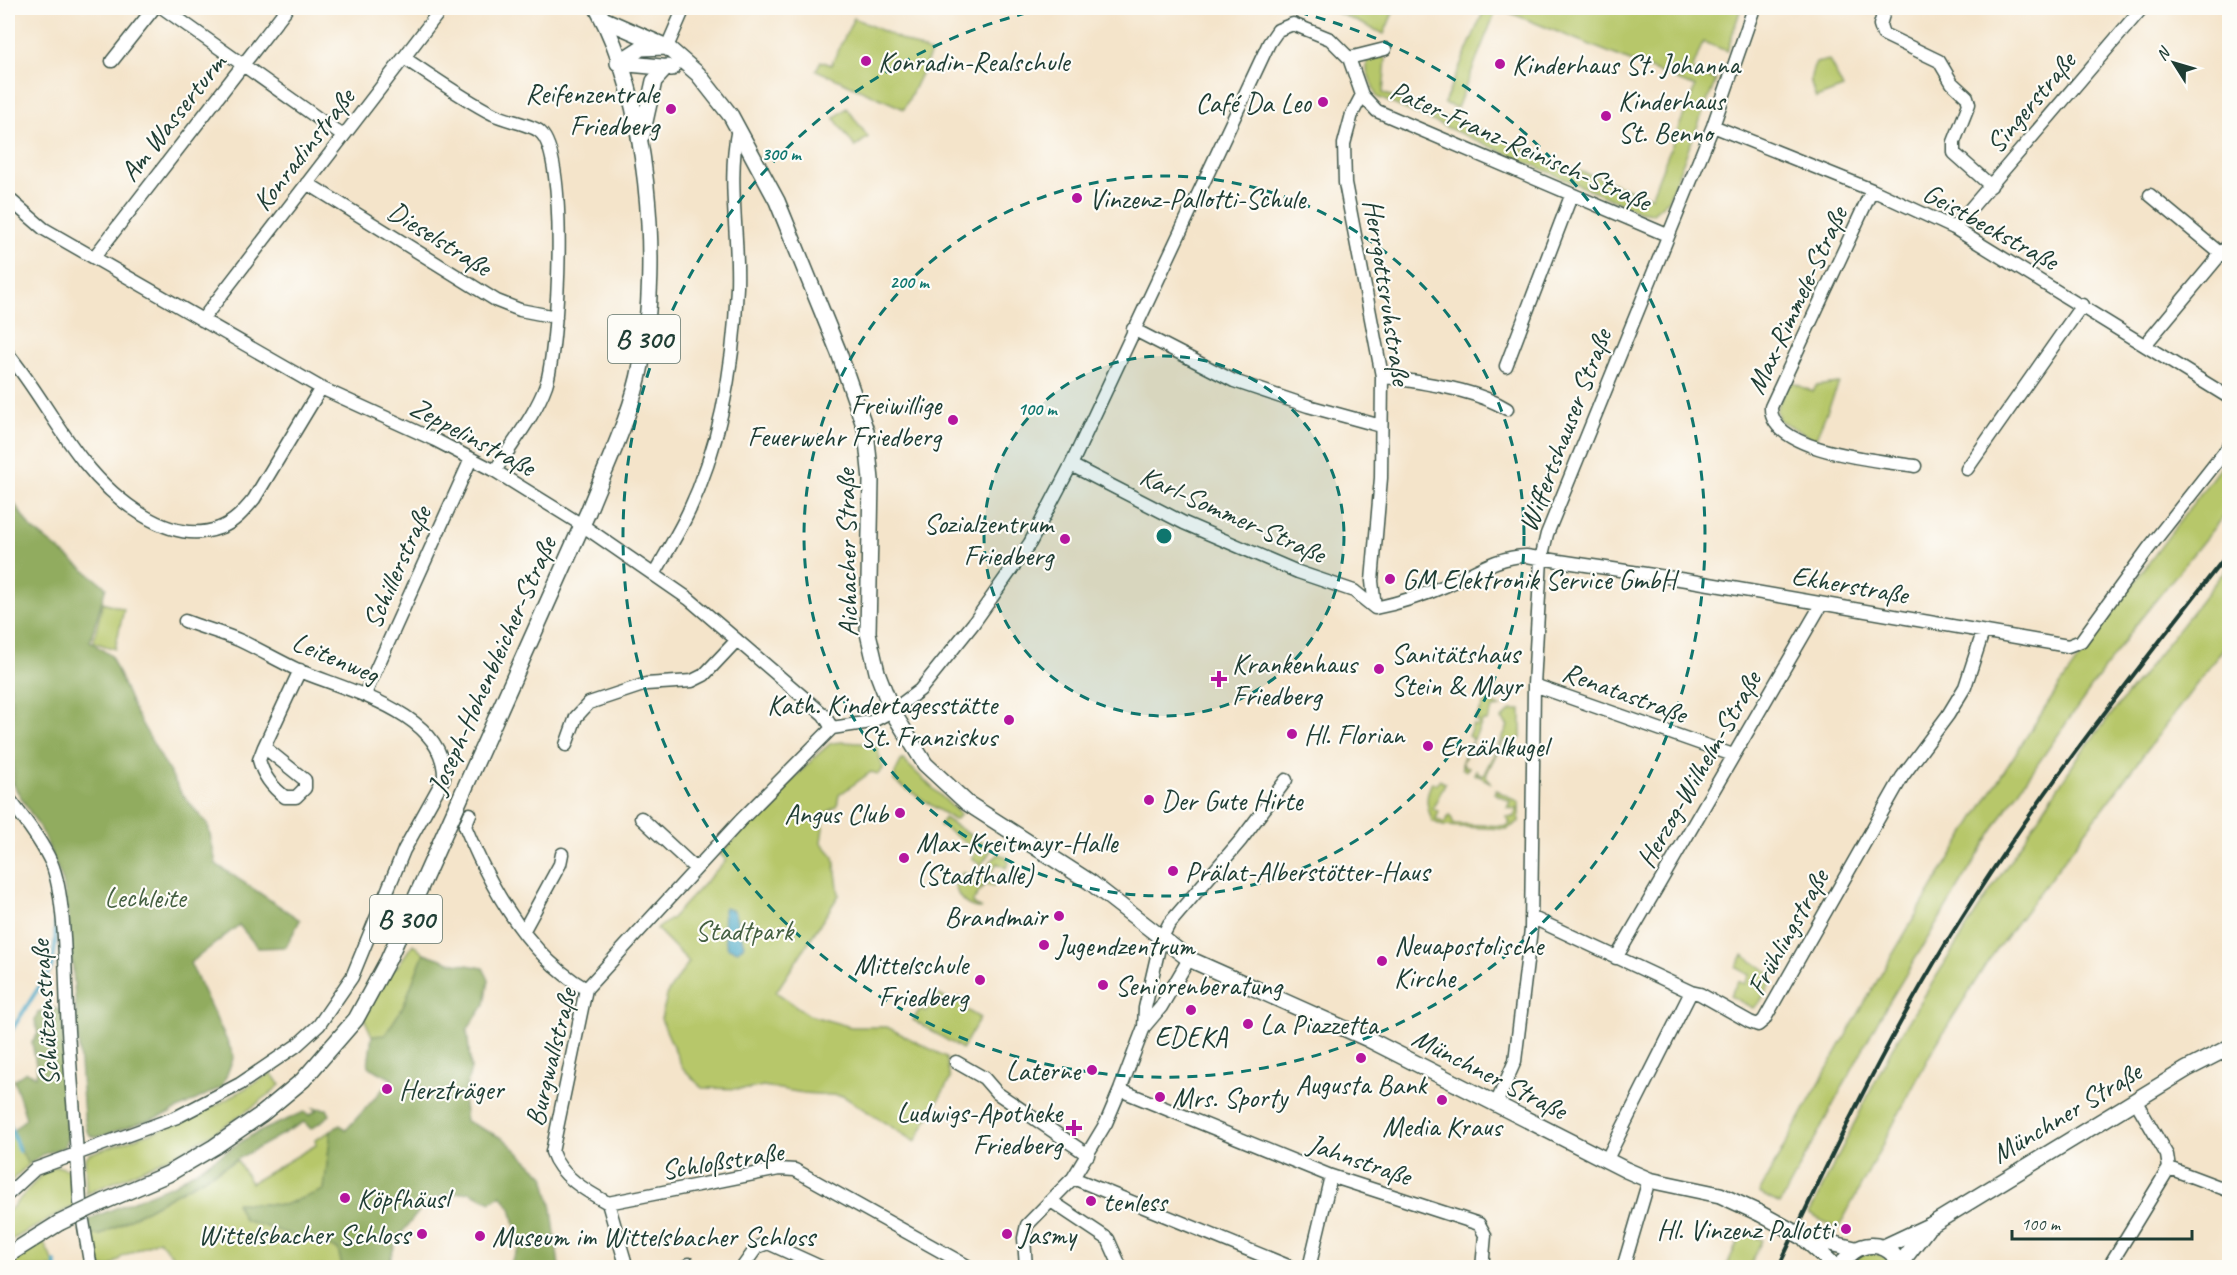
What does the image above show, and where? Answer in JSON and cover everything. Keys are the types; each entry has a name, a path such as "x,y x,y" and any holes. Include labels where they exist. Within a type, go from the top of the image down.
{"main road":[{"name":"Aichacher Straße","path":"600,14 667,47 698,74 723,104 738,128 777,201 835,343 866,431 871,492 868,633 877,672 892,711 926,764 967,803 1090,882 1161,939"},
{"name":"B 300","path":"600,14 618,63"},
{"path":"618,63 641,48 667,47"},
{"path":"618,63 667,67 698,74"},
{"name":"Joseph-Hohenbleicher-Straße","path":"8,1255 59,1223 168,1174 262,1114 303,1080 356,1019 388,960 582,525 617,438 640,367 646,320 649,256 648,193 641,144 618,63"},
{"path":"641,144 654,81 667,67"},
{"name":"Münchner Straße","path":"1161,939 1189,959 1368,1039 1606,1161 1649,1180 1720,1195 1820,1245 1855,1249 1871,1244 1884,1247 1931,1225 2135,1100 2229,1047"},
{"name":"Münchner Straße","path":"1900,1266 1931,1225"},
{"name":"Münchner Straße","path":"1820,1245 1839,1268"},
{"path":"1884,1247 1895,1256 1900,1266"},
{"path":"1839,1268 1855,1249"}],"street":[{"path":"112,61 154,8"},
{"path":"162,8 343,136"},
{"name":"Am Wasserturm","path":"95,256 287,8"},
{"name":"Konradinstraße","path":"202,320 442,8"},
{"path":"667,47 684,8"},
{"name":"Wiffertshauser Straße","path":"1496,1104 1515,1061 1531,917 1534,685 1542,559 1547,534 1713,126 1754,8"},
{"path":"1885,8 1880,25 1883,34 1940,61 1952,83 1967,97 1969,104 1954,142 1954,153 1991,186"},
{"name":"Singerstraße","path":"1954,228 2142,8"},
{"path":"832,728 865,724 892,711 920,690 979,616 1030,543 1071,465 1268,45 1278,30 1293,24 1330,39 1348,58 1385,49"},
{"path":"404,58 495,115 539,130 547,141 557,197 560,245 556,317 546,384 537,406 495,471"},
{"name":"Pater-Franz-Reinisch-Straße","path":"1348,58 1362,95 1377,111 1571,196 1667,235"},
{"name":"Herrgottsruhstraße","path":"1362,95 1352,114 1344,144 1346,183 1382,376 1381,478 1372,581 1375,608"},
{"name":"Geistbeckstraße","path":"1713,126 1872,190 1954,228 2082,305 2229,398"},
{"path":"655,573 689,512 723,408 731,362 737,286 732,153 738,128"},
{"name":"Dieselstraße","path":"307,183 497,301 520,310 556,317"},
{"name":"Max-Rimmele-Straße","path":"1872,190 1771,407 1770,415 1778,429 1815,447 1838,454 1915,466"},
{"path":"2150,195 2221,254"},
{"path":"1506,366 1571,196"},
{"name":"Zeppelinstraße","path":"8,198 44,229 95,256 321,388 495,471 582,525 655,573 824,715 832,728"},
{"path":"2145,345 2229,243"},
{"path":"1967,469 2082,305"},
{"path":"1133,329 1234,381 1308,406 1382,426"},
{"path":"8,354 34,387 84,462 104,485 151,519 175,530 198,534 220,528 240,515 254,499 321,388"},
{"path":"1382,376 1491,399 1507,409"},
{"name":"Ekherstraße","path":"1375,608 1400,603 1448,586 1458,578 1512,556 1686,580 2068,646 2081,641 2148,549 2229,445"},
{"name":"Schillerstraße","path":"365,694 471,459"},
{"name":"Karl-Sommer-Straße","path":"1071,465 1184,523 1298,572 1354,591 1375,608"},
{"name":"Herzog-Wilhelm-Straße","path":"1616,958 1821,605"},
{"name":"Leitenweg","path":"78,1154 170,1120 212,1099 296,1046 319,1025 352,977 404,850 444,778 444,768 439,755 415,724 396,710 365,694 300,670 239,640 185,621"},
{"name":"Frühlingstraße","path":"1691,992 1700,994 1750,1022 1758,1024 1764,1020 1902,777 1948,715 1965,687 1983,632"},
{"path":"566,745 576,717 589,703 646,684 692,681 704,675 737,640"},
{"path":"264,747 300,670"},
{"name":"Renatastraße","path":"1534,685 1734,755"},
{"name":"Burgwallstraße","path":"608,1203 588,1192 557,1165 552,1152 586,989 696,869 832,728"},
{"path":"1144,1028 1145,1008 1161,939 1172,919 1241,840 1286,780"},
{"name":"Schützenstraße","path":"8,797 38,838 51,863 57,882 80,1203"},
{"path":"470,814 465,826 483,870 498,897 567,978 586,989"},
{"path":"641,818 696,869"},
{"path":"524,930 560,864 562,854"},
{"path":"1531,917 1691,992 1606,1161"},
{"path":"1026,1268 1024,1238 1027,1225 1073,1178 1088,1155 1120,1090 1144,1028 1161,1007 1189,959"},
{"path":"956,1062 984,1078 997,1093 1088,1155"},
{"name":"Jahnstraße","path":"1120,1090 1331,1176 1479,1224 1485,1235 1482,1268"},
{"path":"2108,1268 2169,1168 2167,1155 2135,1100"},
{"path":"8,1194 35,1169 78,1154"},
{"name":"Schloßstraße","path":"608,1203 787,1168 795,1170 970,1268"},
{"path":"2169,1168 2229,1191"},
{"path":"1309,1268 1331,1176"},
{"path":"1073,1178 1293,1268"},
{"path":"1623,1268 1649,1180"},
{"path":"1051,1201 1108,1239 1121,1268"},
{"path":"608,1203 627,1268"},
{"path":"83,1221 91,1268"},
{"path":"742,1268 757,1247 768,1243 823,1268"}],"green space":[{"path":"1327,8 1395,8 1384,34"},
{"path":"1485,8 1497,8 1457,108 1444,103"},
{"path":"1498,8 1741,8 1727,51 1703,42 1692,70 1716,80 1668,200 1653,213 1638,211 1377,97 1367,71 1367,61 1381,54 1386,59 1383,93 1438,117 1457,120 1557,163 1651,197 1695,87"},
{"path":"854,18 931,53 904,109 816,70 821,61 831,65"},
{"path":"1829,60 1843,88 1816,98 1811,84 1812,73 1816,63"},
{"path":"847,108 868,137 855,147 834,118"},
{"path":"1789,381 1813,392 1816,386 1839,383 1815,440 1779,420 1776,410"},
{"path":"2229,455 2229,509 2131,631 2006,809 1880,1017 1780,1204 1759,1193 1901,939 2015,754 2097,633"},
{"name":"Lechleite","path":"8,494 30,527 106,587 90,641 111,656 135,712 182,794 208,825 216,864 300,920 286,947 258,948 239,925 190,963 234,1056 222,1087 168,1114 98,1137 91,1136 87,1131 84,1115 70,932 63,882 43,833 14,786 11,687 8,680"},
{"path":"2229,565 2229,641 1988,961 1932,1051 1838,1229 1809,1214 1892,1048 1972,919 2080,754"},
{"path":"103,602 124,609 115,649 93,642"},
{"path":"8,680 11,687 14,786 8,781"},
{"path":"1486,700 1500,707 1493,708 1487,721 1483,721 1463,761 1463,766 1469,767 1466,771 1462,768 1462,761 1473,739 1468,736 1473,725 1477,726 1479,722 1475,720"},
{"path":"1511,710 1521,710 1521,738 1509,745 1505,740 1502,742 1486,775 1490,782 1475,774 1476,770 1481,776 1484,774 1508,726 1502,719"},
{"name":"Stadtpark","path":"831,743 876,744 883,769 878,774 871,772 839,795 837,806 825,814 821,842 834,857 839,895 776,992 809,1015 851,1027 887,1027 946,1057 950,1079 915,1142 843,1096 803,1093 763,1086 749,1089 702,1088 682,1067 661,1019 668,992 689,962 657,929 672,918 726,860 720,854 816,756"},
{"path":"902,759 961,815 954,820 894,781"},
{"path":"1439,780 1445,783 1433,808 1439,812 1436,819 1444,823 1450,815 1454,824 1507,826 1510,823 1506,817 1515,817 1516,809 1507,808 1510,801 1494,793 1496,790 1519,802 1519,822 1507,829 1443,826 1432,821 1427,798 1432,782 1437,784"},
{"path":"944,818 989,847 990,852 981,865 972,859 977,850 940,825"},
{"path":"999,854 1006,857 1009,863 1006,868 997,863 989,877 997,882 993,887 985,883 972,903 980,908 967,904 958,894 955,885 963,872 977,881"},
{"path":"413,944 424,953 403,1007 385,1036 372,1036 364,1018 390,970 396,968"},
{"path":"424,953 450,962 483,968 489,980 485,1004 467,1030 471,1069 463,1098 466,1121 504,1139 544,1176 552,1209 559,1267 508,1267 520,1246 511,1208 501,1195 491,1202 470,1192 443,1195 420,1210 396,1240 388,1268 342,1267 338,1249 244,1220 236,1203 284,1205 324,1190 331,1131 340,1125 346,1130 392,1079 368,1066 372,1036 385,1035 403,1007"},
{"path":"1743,955 1774,976 1760,1002 1753,1008 1730,996 1738,981 1744,984 1749,975 1736,967"},
{"path":"936,993 953,1003 957,997 966,1002 963,1008 980,1018 962,1049 913,1020 920,1009 926,1012"},
{"path":"54,1008 63,1012 64,1112 68,1137 64,1147 44,1154 28,1165 12,1132 26,1118 14,1080 26,1072 36,1076 32,1042 38,1034 35,1020 38,1012"},
{"path":"271,1073 280,1085 235,1119 188,1148 86,1194 85,1159 89,1154 176,1124 217,1105"},
{"path":"314,1108 327,1109 330,1115 311,1129 304,1122 101,1235 90,1235 89,1219 175,1184 252,1135 304,1112 309,1115 317,1110"},
{"path":"8,1120 28,1165 8,1184"},
{"path":"331,1131 324,1190 284,1205 237,1203 245,1220 339,1249 342,1267 182,1267 159,1240 123,1256 110,1267 100,1267 90,1235 101,1235 237,1160 251,1183 316,1145 315,1140"},
{"path":"57,1166 70,1170 77,1204 8,1242 8,1212 44,1172"},
{"path":"1743,1231 1762,1240 1749,1267 1726,1267"},
{"path":"43,1241 56,1267 8,1268 8,1264"},
{"path":"1863,1253 1884,1256 1892,1267 1849,1268"}],"water":[{"path":"725,907 734,911 744,945 738,951 728,948 727,945"}],"waterway":[{"path":"8,1036 51,968 55,946 55,924 49,881"},
{"path":"8,1120 19,1151"},
{"path":"55,1262 56,1268"}],"railway":[{"path":"1778,1268 1865,1089 1902,1019 1956,927 2029,816 2068,762 2230,551"}],"place":[{"name":"Konradin-Realschule","path":"866,61"},
{"name":"Kinderhaus St. Johanna","path":"1500,64"},
{"name":"Café Da Leo","path":"1323,102"},
{"name":"Reifenzentrale Friedberg","path":"671,109"},
{"name":"Kinderhaus St. Benno","path":"1606,116"},
{"name":"Vinzenz-Pallotti-Schule","path":"1077,198"},
{"name":"Freiwillige Feuerwehr Friedberg","path":"953,420"},
{"name":"Sozialzentrum Friedberg","path":"1065,539"},
{"name":"GM Elektronik Service GmbH","path":"1390,579"},
{"name":"Sanitätshaus Stein & Mayr","path":"1379,669"},
{"name":"Krankenhaus Friedberg","path":"1219,679"},
{"name":"Kath. Kindertagesstätte St. Franziskus","path":"1009,720"},
{"name":"Hl. Florian","path":"1292,734"},
{"name":"Erzählkugel","path":"1428,746"},
{"name":"Der Gute Hirte","path":"1149,800"},
{"name":"Angus Club","path":"900,813"},
{"name":"Max-Kreitmayr-Halle (Stadthalle)","path":"904,858"},
{"name":"Prälat-Alberstötter-Haus","path":"1173,871"},
{"name":"Brandmair","path":"1059,916"},
{"name":"Jugendzentrum","path":"1044,945"},
{"name":"Neuapostolische Kirche","path":"1382,961"},
{"name":"Mittelschule Friedberg","path":"980,980"},
{"name":"Seniorenberatung","path":"1103,985"},
{"name":"EDEKA","path":"1191,1010"},
{"name":"La Piazzetta","path":"1248,1024"},
{"name":"Augusta Bank","path":"1361,1058"},
{"name":"Laterne","path":"1092,1070"},
{"name":"Herzträger","path":"387,1089"},
{"name":"Mrs. Sporty","path":"1160,1097"},
{"name":"Media Kraus","path":"1442,1100"},
{"name":"Ludwigs-Apotheke Friedberg","path":"1074,1128"},
{"name":"Köpfhäusl","path":"345,1198"},
{"name":"tenless","path":"1091,1201"},
{"name":"Hl. Vinzenz Pallotti","path":"1846,1229"},
{"name":"Wittelsbacher Schloss","path":"422,1234"},
{"name":"Jasmy","path":"1007,1234"},
{"name":"Museum im Wittelsbacher Schloss","path":"480,1236"}]}
